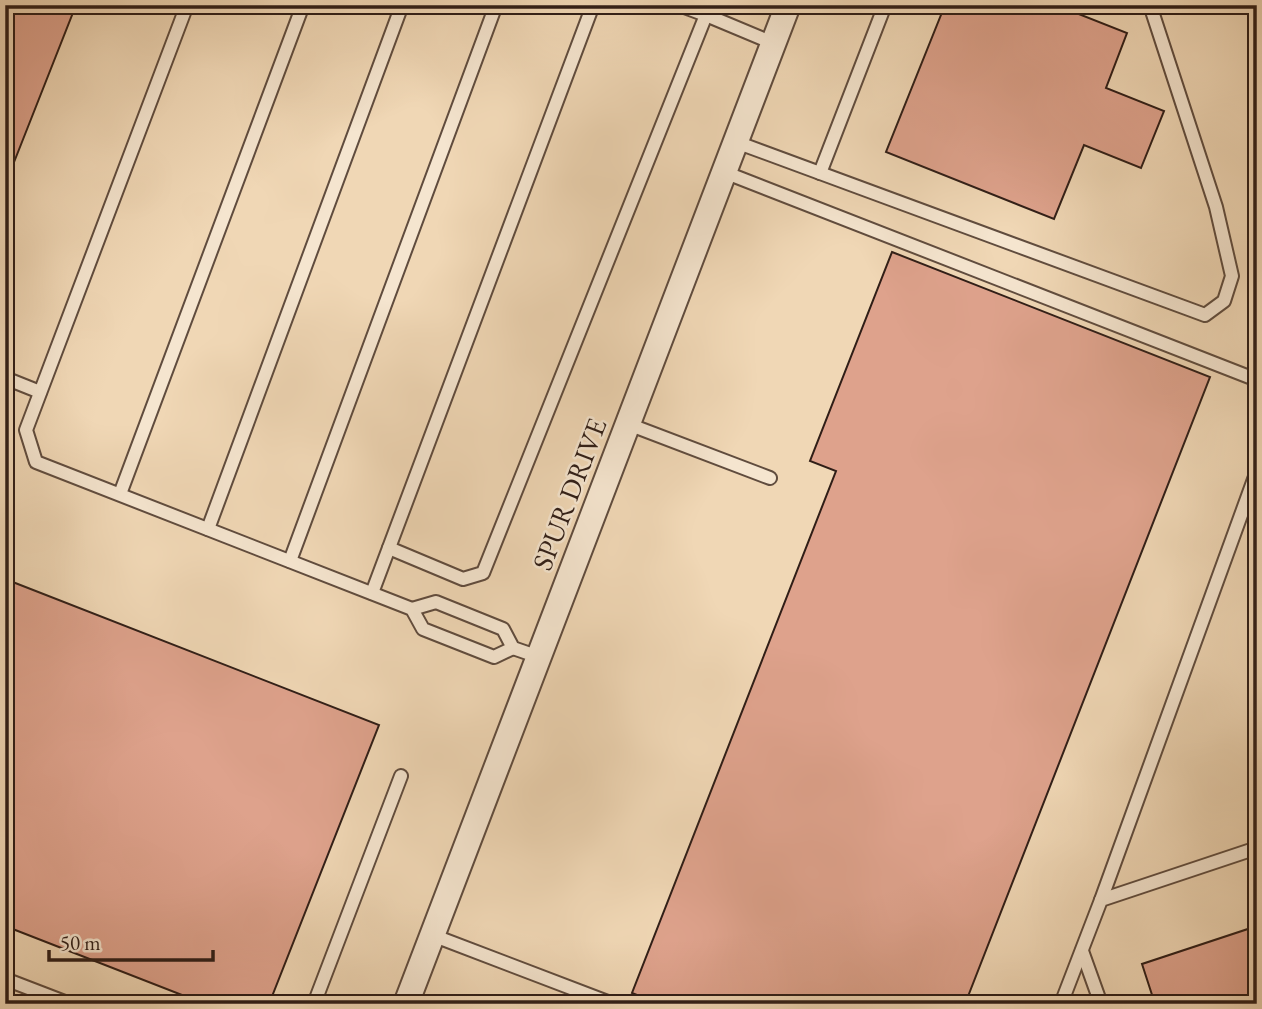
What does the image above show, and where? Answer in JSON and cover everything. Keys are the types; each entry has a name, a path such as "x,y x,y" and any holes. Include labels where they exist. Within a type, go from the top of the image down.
{"street":[{"name":"SPUR DRIVE","path":"409,1003 432,935 788,5"}],"lane":[{"path":"187,5 26,430 36,462 412,609 423,629 494,657 513,648"},
{"path":"120,494 303,5"},
{"path":"208,529 402,5"},
{"path":"290,561 496,5"},
{"path":"372,593 593,5"},
{"path":"679,5 708,10 773,43"},
{"path":"820,173 885,5"},
{"path":"736,142 1205,315 1224,301 1233,276 1216,207 1150,5"},
{"path":"388,548 463,579 482,573 708,10"},
{"path":"724,172 1257,380"},
{"path":"5,378 40,392"},
{"path":"628,424 770,478"},
{"path":"1061,1004 1257,471"},
{"path":"412,609 436,601 503,629 513,648 539,657"},
{"path":"314,1004 401,776"},
{"path":"1101,900 1257,848"},
{"path":"432,935 613,1004"},
{"path":"1082,951 1101,1004"},
{"path":"5,979 70,1004"}],"building":[{"path":"5,5 76,5 5,185"},
{"path":"945,5 1056,5 1127,33 1106,88 1164,111 1141,168 1084,145 1054,219 886,152"},
{"path":"892,252 1210,377 965,1004 659,1004 632,993 836,471 810,461"},
{"path":"5,579 379,725 269,1004 205,1004 5,926"},
{"path":"1257,926 1257,1004 1155,1004 1142,964"}]}
